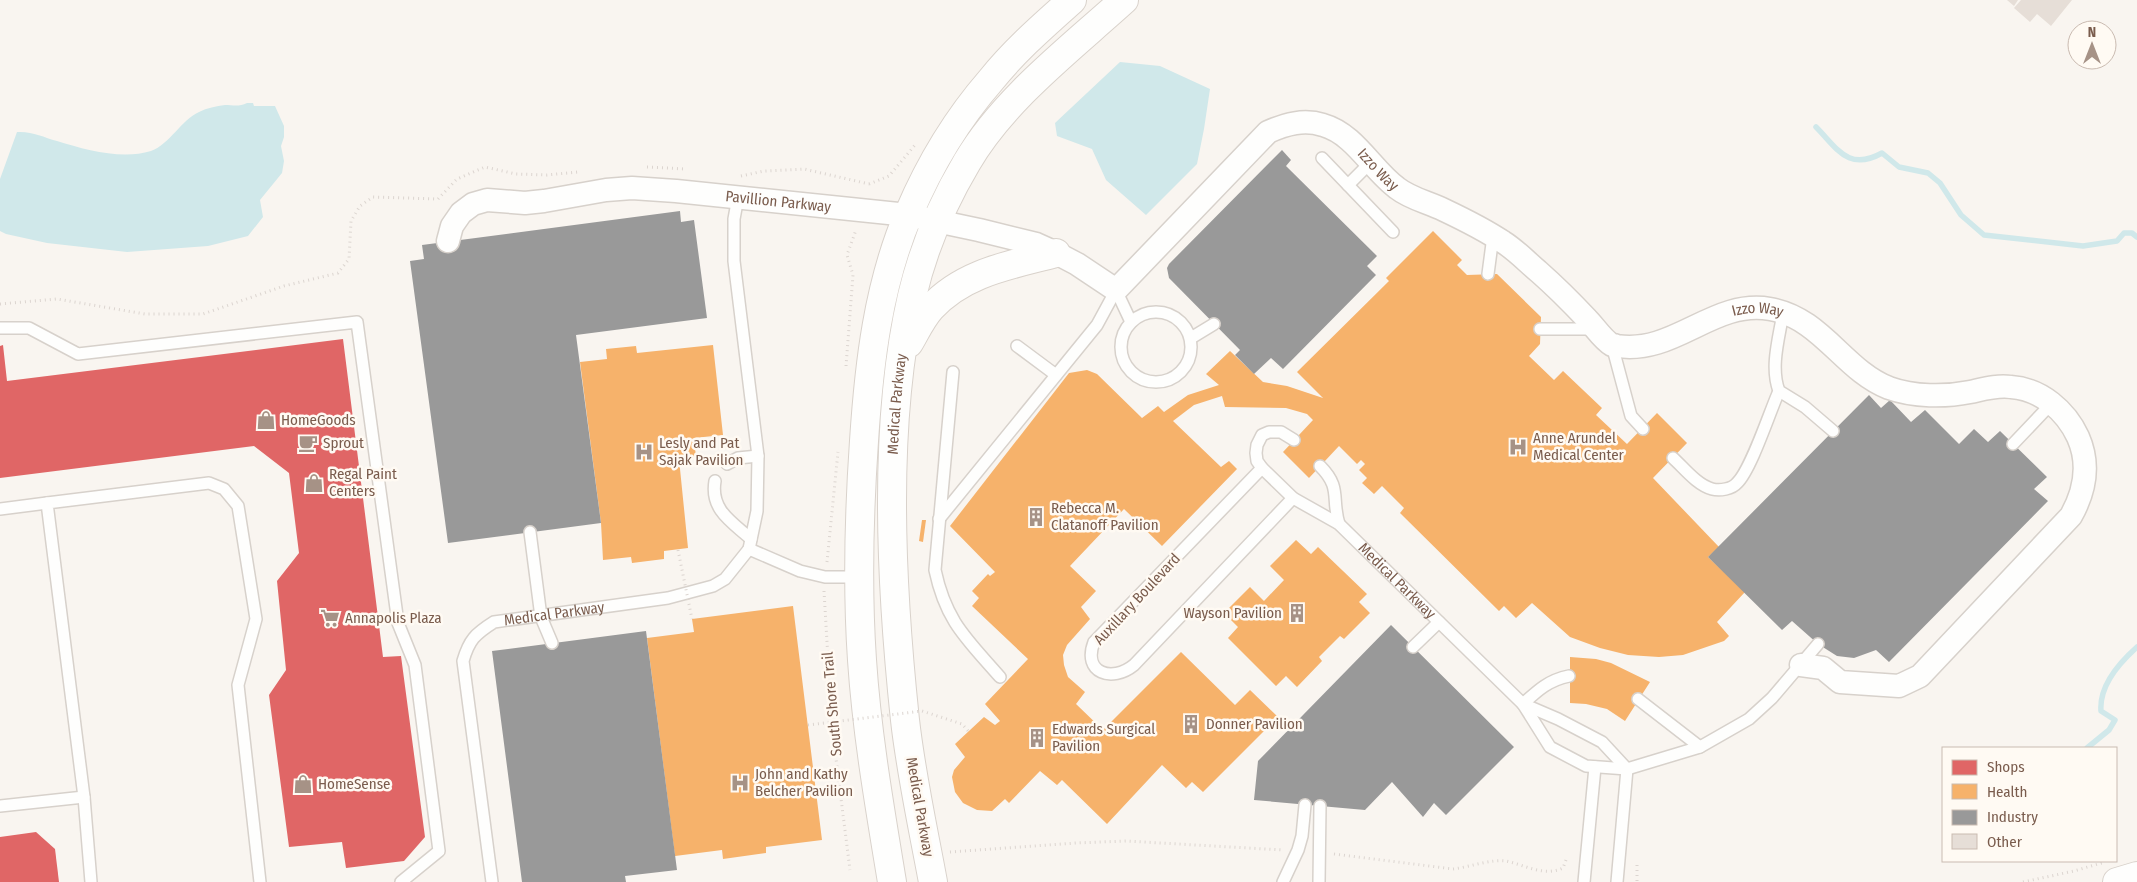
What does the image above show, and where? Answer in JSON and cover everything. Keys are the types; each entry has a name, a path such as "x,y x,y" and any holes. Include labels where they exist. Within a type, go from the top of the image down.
{"main road":[{"name":"Medical Parkway","path":"892,882 869,731 862,661 858,577 862,471 869,376 876,324 884,291 908,215 930,170 958,123 990,80 1031,37 1072,0"},
{"name":"Medical Parkway","path":"933,882 905,722 896,603 893,491 895,416 902,356 912,298 920,266 936,221 967,161 1005,110 1124,0"},
{"path":"902,356 932,307 962,283 1001,267 1056,253"},
{"path":"2117,882 2137,876"}],"street":[{"name":"Izzo Way","path":"1116,290 1268,132 1284,124 1302,122 1323,125 1341,133 1396,188 1443,209 1504,242 1564,294 1612,345 1634,348 1665,342 1701,323 1732,311 1762,308 1799,318 1854,366 1871,379 1890,388 1936,395 2013,386 2034,392 2065,414 2082,447 2086,469 2084,485 2078,502 2070,516 1920,676 1899,686 1840,682 1824,668 1801,665"},
{"name":"Pavillion Parkway","path":"448,241 452,226 461,213 473,204 487,200 534,202 606,190 632,188 908,215 1036,244 1078,264 1116,290"}],"lane":[{"path":"1322,158 1393,232"},
{"path":"1348,185 1371,162"},
{"name":"Medical Parkway","path":"492,882 463,661 468,645 478,632 494,622 668,598 713,586 725,579 750,544 757,511 758,456 734,261 734,218 738,197"},
{"path":"1488,274 1493,236"},
{"path":"1116,290 1131,322"},
{"path":"938,519 1096,325 1116,290"},
{"path":"1149,313 1170,314 1185,327 1190,338 1191,354 1188,364 1174,377 1164,381 1144,380 1137,376 1127,367 1122,353 1122,341 1131,322 1139,316 1149,313"},
{"path":"1783,313 1775,366 1776,382 1779,391 1805,407 1833,431"},
{"path":"0,328 29,328 78,354 357,322 398,623 415,665 439,851 401,882"},
{"path":"1190,338 1214,324"},
{"path":"1540,330 1596,329"},
{"path":"1612,345 1631,416 1643,429"},
{"path":"1017,346 1056,375"},
{"path":"953,372 938,519 935,570 947,610 956,626 1000,677"},
{"path":"1673,458 1702,484 1723,490 1737,484 1745,472 1779,391"},
{"path":"2013,444 2052,403"},
{"path":"1262,468 1257,461 1256,453 1262,435 1269,432 1281,432 1294,440"},
{"path":"727,464 738,458 758,456"},
{"path":"1320,466 1334,483 1335,511 1339,524"},
{"name":"Medical Parkway","path":"1262,468 1293,498 1339,524 1523,704 1550,747 1586,766 1627,769 1700,747 1749,719 1772,698 1818,644"},
{"name":"Auxillary Boulevard","path":"1262,468 1094,642 1091,657 1094,666 1100,672 1108,674 1127,671 1134,665 1293,498"},
{"path":"715,481 713,493 717,504 750,544 800,571 826,577 858,577"},
{"path":"0,509 209,483 224,489 238,506 256,619 238,685 260,882"},
{"path":"47,503 84,797 91,882"},
{"path":"530,532 541,617 552,643"},
{"path":"1413,647 1439,622"},
{"path":"1523,704 1549,682 1569,676"},
{"path":"1638,699 1700,747"},
{"name":"Medical Parkway","path":"1523,704 1558,719 1602,742 1627,769"},
{"path":"1584,882 1595,767"},
{"path":"1617,882 1627,769"},
{"path":"0,806 84,797"},
{"path":"1283,882 1298,850 1302,836 1305,805"},
{"path":"1319,882 1320,806"}],"path":[{"path":"678,550 692,619"},
{"name":"South Shore Trail","path":"824,598 832,727 850,870"},
{"path":"808,725 922,711 962,724 969,732"},
{"path":"949,852 1076,842 1126,841 1289,850"},
{"path":"1333,854 1453,868 1472,867 1496,860 1546,872 1562,868 1566,860"},
{"path":"2023,882 2105,862"},
{"path":"1637,865 1637,882"}],"water":[{"path":"1120,62 1160,66 1210,89 1197,164 1146,215 1106,180 1092,149 1057,136 1055,123"},
{"path":"253,103 254,106 275,106 284,126 284,137 281,146 284,161 282,173 260,200 263,217 248,236 208,246 127,252 47,243 0,231 0,179 17,132 33,133 80,148 104,153 140,154 158,148 187,120 199,112 218,106"}],"building: Shops":[{"name":"Annapolis Plaza","path":"343,339 383,657 401,656 425,837 404,861 346,868 342,842 289,847 269,695 286,670 277,581 299,553 289,473 254,446 0,478 0,346 3,345 7,381"},
{"path":"36,832 55,849 59,882 0,882 0,837"}],"building: Health":[{"path":"1433,231 1462,260 1457,265 1467,275 1497,274 1541,317 1540,344 1529,356 1554,380 1563,371 1602,408 1596,415 1627,444 1657,413 1687,443 1653,478 1719,547 1708,557 1745,592 1717,622 1729,636 1724,641 1683,655 1659,657 1628,655 1600,648 1570,637 1532,603 1516,618 1504,606 1499,611 1400,513 1404,508 1382,486 1374,494 1362,483 1367,478 1359,470 1365,464 1361,460 1357,464 1339,446 1309,478 1283,452 1313,420 1307,414 1286,408 1225,407 1222,396 1194,405 1173,421 1221,467 1229,461 1237,469 1162,546 1124,509 1070,566 1096,591 1081,607 1090,619 1067,645 1063,655 1064,665 1068,677 1085,692 1076,704 1103,730 1181,652 1235,705 1250,690 1278,717 1203,792 1192,782 1186,788 1162,765 1107,824 1062,780 1057,785 1040,771 1009,803 1005,799 992,811 977,810 963,803 955,792 952,777 954,770 965,757 955,744 984,717 995,725 1000,721 985,704 1028,659 972,606 979,598 972,591 988,574 990,576 995,572 950,526 1069,373 1087,370 1097,374 1142,418 1158,406 1164,412 1188,395 1219,385 1206,374 1230,351 1263,382 1287,386 1323,398 1297,372 1389,281 1386,278"},
{"name":"Lesly and Pat Sajak Pavilion","path":"713,345 723,435 694,438 696,457 679,459 688,548 664,551 664,559 632,563 631,557 603,560 601,523 580,362 607,359 606,349 636,346 637,353"},
{"path":"922,520 926,520 923,542 919,541"},
{"name":"Wayson Pavilion","path":"1296,540 1311,554 1318,547 1367,594 1359,602 1370,613 1344,639 1340,636 1319,657 1322,661 1297,687 1286,676 1276,686 1228,638 1238,627 1224,613 1250,587 1264,601 1284,580 1270,566"},
{"name":"John and Kathy Belcher Pavilion","path":"793,606 822,840 766,847 766,853 723,859 722,850 675,856 647,638 694,632 692,619"},
{"path":"1570,657 1596,659 1611,663 1650,682 1625,721 1607,709 1586,704 1570,703"}],"building: Industry":[{"path":"1282,150 1291,160 1286,166 1377,256 1367,266 1376,275 1283,369 1271,358 1254,374 1235,355 1240,350 1169,278 1167,268"},
{"path":"680,211 681,222 694,220 707,318 576,335 601,523 448,543 410,261 424,259 422,245"},
{"path":"1869,395 1881,408 1890,400 1911,422 1925,410 1959,444 1974,429 1988,442 2000,431 2047,477 2034,489 2048,501 1889,662 1876,650 1854,658 1837,656 1818,644 1792,621 1782,630 1708,557"},
{"path":"1391,625 1514,747 1446,815 1434,803 1423,817 1392,782 1365,810 1254,800 1258,761"},
{"path":"646,631 677,870 625,876 626,882 522,882 492,651"}],"building: Other":[{"path":"2007,0 2018,0 2014,6"},
{"path":"2021,0 2072,0 2051,26 2037,14 2030,22 2014,8"}],"waterway":[{"path":"1816,127 1837,149 1852,159 1860,160 1882,153 1899,167 1928,173 1940,183 1961,215 1984,235 2083,246 2117,241 2124,233 2132,233 2137,237"},
{"path":"2088,747 2109,730 2115,720 2101,711 2103,693 2117,668 2137,647"}],"place":[{"name":"HomeGoods","path":"266,420"},
{"name":"Sprout","path":"308,443"},
{"name":"Anne Arundel Medical Center","path":"1518,447"},
{"name":"Lesly and Pat Sajak Pavilion","path":"644,452"},
{"name":"Regal Paint Centers","path":"314,483"},
{"name":"Rebecca M. Clatanoff Pavilion","path":"1036,517"},
{"name":"Wayson Pavilion","path":"1297,613"},
{"name":"Annapolis Plaza","path":"330,618"},
{"name":"Donner Pavilion","path":"1191,724"},
{"name":"Edwards Surgical Pavilion","path":"1037,738"},
{"name":"John and Kathy Belcher Pavilion","path":"740,783"},
{"name":"HomeSense","path":"303,784"}]}
